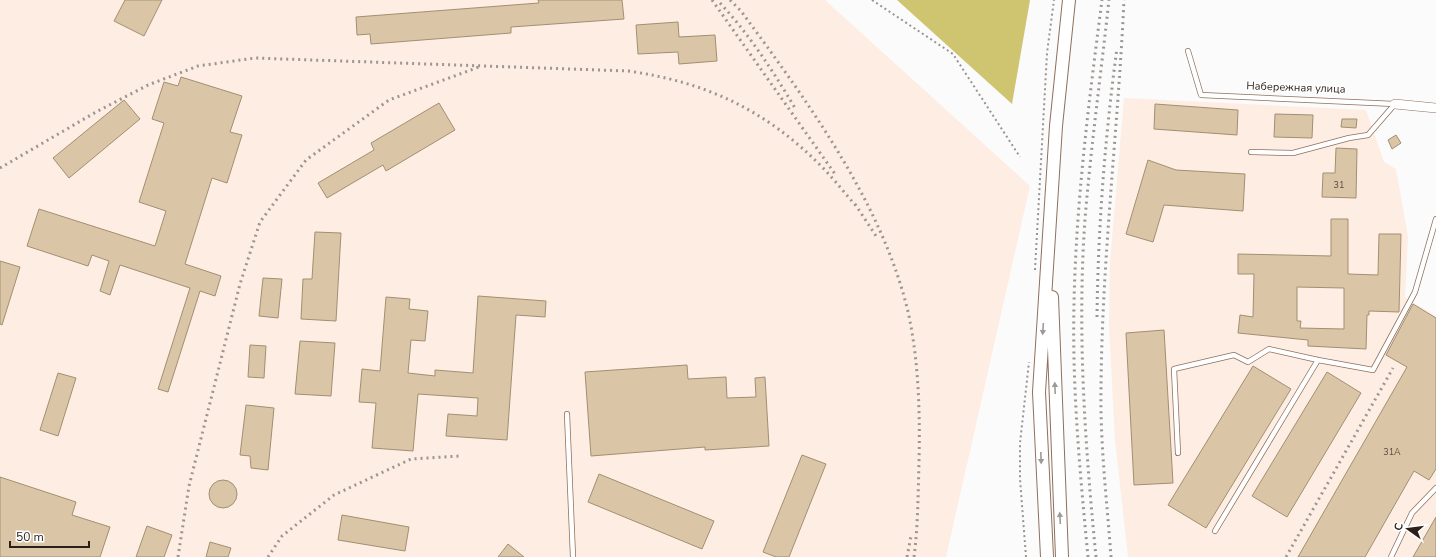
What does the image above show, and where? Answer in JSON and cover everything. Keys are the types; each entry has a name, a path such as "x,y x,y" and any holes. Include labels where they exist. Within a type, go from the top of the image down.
{"main road":[{"path":"1047,557 1039,392 1056,126 1069,0"},
{"path":"1050,220 1057,476 1062,557"}],"street":[{"name":"Набережная улица","path":"1395,104 1436,108"}],"lane":[{"name":"Набережная улица","path":"1188,51 1201,95 1395,104"},
{"path":"1251,152 1293,153 1349,138 1368,135 1395,104"},
{"path":"1178,453 1174,369 1234,355 1248,362 1269,349 1373,370 1415,292 1436,219"},
{"path":"1215,531 1318,360"},
{"path":"567,414 573,557"},
{"path":"1391,557 1412,513 1436,488"}],"path":[{"path":"872,0 953,54 1020,157"}],"shaded area":[{"path":"0,0 825,0 1030,186 946,557 0,557"},
{"path":"897,0 1030,0 1012,104"},
{"path":"1124,98 1366,110 1384,162 1396,169 1408,236 1405,298 1436,316 1436,557 1128,557 1115,440 1109,327 1110,262"}],"building":[{"path":"125,0 162,0 144,36 114,21"},
{"path":"538,0 622,0 624,19 511,27 511,33 371,44 370,34 357,35 356,17 539,3"},
{"path":"678,22 679,37 715,35 717,61 679,64 678,52 638,54 636,25"},
{"path":"181,77 242,96 230,132 242,135 227,183 212,178 185,264 221,276 215,296 200,291 168,392 158,389 190,288 120,265 110,295 100,291 109,261 92,255 88,266 27,246 39,209 155,246 166,211 139,202 164,123 152,119 164,82 178,86"},
{"path":"124,100 140,119 69,178 53,158"},
{"path":"439,103 455,130 386,171 383,165 327,198 318,183 374,150 371,143"},
{"path":"1155,104 1238,110 1237,135 1154,129"},
{"path":"1275,114 1313,115 1312,138 1274,137"},
{"path":"1342,119 1357,119 1356,128 1341,127"},
{"path":"1396,135 1401,143 1392,149 1388,140"},
{"path":"1336,148 1357,149 1356,198 1322,197 1323,173 1335,173"},
{"path":"1148,160 1176,170 1245,174 1243,211 1164,205 1153,242 1126,234"},
{"path":"1331,219 1348,219 1348,274 1378,275 1379,234 1401,234 1399,312 1369,311 1369,315 1367,315 1366,349 1308,346 1308,340 1238,333 1240,315 1253,317 1254,274 1238,274 1238,254 1331,256","holes":["1297,287 1344,288 1344,329 1300,328 1301,321 1297,321"]},
{"path":"315,232 341,233 336,321 301,319 303,279 312,279"},
{"path":"0,261 20,267 2,325 0,324"},
{"path":"263,278 282,279 278,318 259,316"},
{"path":"478,296 546,301 545,317 516,315 507,440 446,436 448,414 477,416 478,398 418,394 413,451 372,448 376,403 359,402 362,369 380,371 386,297 410,299 409,309 428,311 425,341 411,340 408,373 435,376 435,370 473,373"},
{"path":"1413,304 1436,318 1436,469 1429,480 1414,471 1365,557 1298,557 1407,367 1386,355"},
{"path":"1164,330 1173,483 1134,485 1126,333"},
{"path":"300,341 335,343 331,396 295,394"},
{"path":"250,345 266,346 264,378 248,377"},
{"path":"687,365 688,379 726,377 727,398 756,397 755,378 765,377 769,446 705,450 705,447 591,456 585,372"},
{"path":"1253,366 1291,389 1206,528 1168,505"},
{"path":"1327,372 1361,393 1287,517 1252,496"},
{"path":"58,373 76,378 58,436 40,430"},
{"path":"246,405 274,408 268,470 251,468 250,456 240,455"},
{"path":"802,455 826,464 789,557 776,557 763,552"},
{"path":"599,474 714,521 702,549 588,502"},
{"path":"0,477 76,502 72,515 110,527 100,557 0,557"},
{"path":"223,480 233,484 237,494 233,504 223,508 213,504 209,494 213,484"},
{"path":"342,515 409,527 405,551 338,540"},
{"path":"1436,517 1436,557 1413,557"},
{"path":"147,526 172,535 164,557 136,557"},
{"path":"210,542 231,548 228,557 206,557"},
{"path":"508,544 524,557 498,557"}],"railway":[{"path":"712,0 835,174"},
{"path":"730,0 741,11 817,118 862,194 881,234 897,275 909,316 915,353 918,390 919,463 914,557"},
{"path":"1088,557 1075,399 1074,304 1080,190 1102,0"},
{"path":"1096,557 1083,388 1082,303 1085,219 1109,0"},
{"path":"1111,557 1104,472 1101,409 1102,340 1107,243 1124,0"},
{"path":"720,3 741,27 760,53 795,108"},
{"path":"1097,317 1103,182 1117,48"},
{"path":"0,168 96,112 148,85 198,66 255,58 628,71 656,76 709,91 757,114 801,147 827,172 858,208"},
{"path":"178,557 189,486 240,284 260,222 306,160 389,100 479,67"},
{"path":"855,204 878,239"},
{"path":"1286,557 1393,368"},
{"path":"268,557 282,536 334,495 411,459 460,456"},
{"path":"907,557 911,536"}]}
